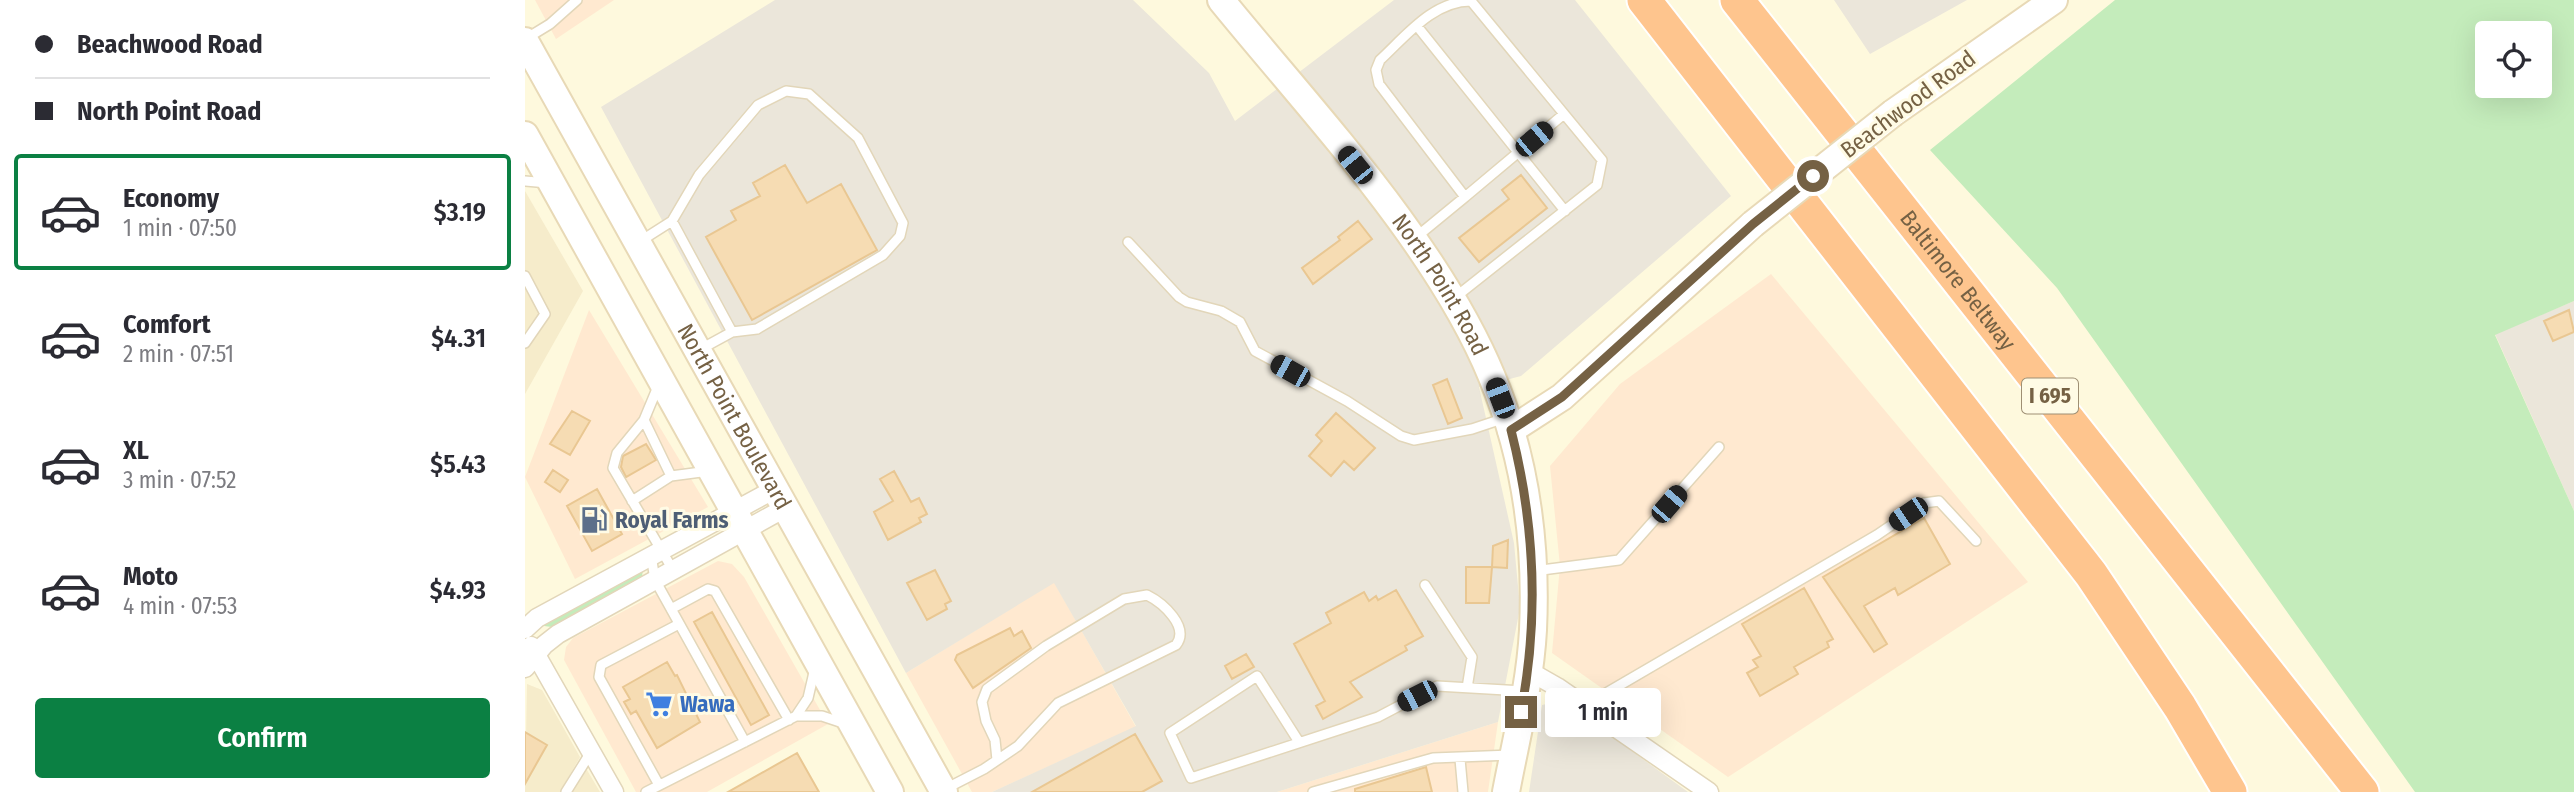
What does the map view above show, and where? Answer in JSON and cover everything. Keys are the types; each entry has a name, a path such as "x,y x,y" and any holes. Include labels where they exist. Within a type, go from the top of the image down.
{"highway":[{"path":"1643,0 2091,574 2180,707 2230,792"},
{"name":"Baltimore Beltway","path":"1737,0 2362,792"}],"main road":[{"name":"North Point Road","path":"1221,0 1412,240 1452,300 1491,374 1509,424 1525,492 1533,571 1527,681 1506,792"},
{"name":"Beachwood Road","path":"1509,424 1562,397 1753,224 1893,113 2054,0"},
{"name":"North Point Boulevard","path":"525,40 944,791"},
{"name":"North Point Boulevard","path":"525,135 890,792"}],"street":[{"path":"614,792 592,751 530,661 525,632 537,618 656,553 740,520 780,498"},
{"path":"530,661 558,634 673,570 740,520"},
{"path":"1527,681 1584,706 1709,792"}],"lane":[{"path":"525,40 550,24 577,0"},
{"path":"1452,300 1597,185 1602,160 1471,1 1457,1 1437,9 1417,26 1380,60 1376,71 1379,83 1465,197"},
{"path":"1417,26 1565,211"},
{"path":"638,243 672,221 699,175 758,105 786,91 809,94 858,138 903,223 900,236 883,255 757,329 732,332 698,350"},
{"path":"1412,240 1564,114"},
{"path":"525,181 551,183"},
{"path":"672,221 732,332"},
{"path":"1128,242 1179,297 1187,302 1221,311 1240,321 1255,351 1347,401 1401,436 1414,440 1509,424"},
{"path":"525,276 545,314 525,343"},
{"path":"661,379 644,420 617,453 613,468 656,553 673,570"},
{"path":"644,420 671,476"},
{"path":"1533,571 1619,560 1719,447"},
{"path":"632,501 671,476 712,471"},
{"path":"1584,706 1877,535 1924,503 1939,501 1976,541"},
{"path":"656,553 655,580 744,742"},
{"path":"1425,584 1472,657 1467,688"},
{"path":"671,609 708,589 715,591 793,718"},
{"path":"944,791 997,760 1018,746 1058,703 1176,645 1181,638 1181,631 1163,605 1147,595 1124,599 1046,646 987,689 982,702 995,740 997,760"},
{"path":"659,785 599,677 599,670 601,665 679,624"},
{"path":"793,718 808,698 817,660"},
{"path":"1299,742 1257,676 1170,733 1191,778 1378,717 1437,686 1467,688 1527,681"},
{"path":"646,792 793,718 822,716 854,727"},
{"path":"566,792 592,751"},
{"path":"1313,792 1433,758 1513,755"},
{"path":"1460,759 1463,792"}],"shaded area":[{"path":"535,0 614,0 556,39"},
{"path":"775,0 1133,0 1209,73 1235,121 1394,0 1575,0 1731,196 1521,376 1479,387 1514,543 1520,608 1498,722 1277,792 992,792 1136,726 1054,583 906,673 601,107"},
{"path":"1834,0 1967,0 1870,54"},
{"path":"525,191 583,291 525,394"},
{"path":"1771,274 2028,582 1728,777 1552,653 1560,566 1550,466 1620,384"},
{"path":"2574,301 2574,511 2495,334"},
{"path":"589,310 708,507 575,579 525,477"},
{"path":"718,561 732,564 744,577 828,724 707,792 636,792 564,660 566,647 573,638"},
{"path":"1054,582 1136,727 992,792 972,792 906,673"},
{"path":"527,684 542,690 580,757 560,792 525,792"},
{"path":"1563,701 1688,792 1529,792 1542,705"},
{"path":"1498,722 1488,792 1277,792"},
{"path":"584,765 600,792 569,792"}],"green space":[{"path":"2115,0 2574,0 2574,301 2495,335 2574,511 2574,792 2415,792 2057,288 1930,150"},
{"path":"643,570 642,576 552,627 544,626 544,622"}],"building":[{"path":"785,165 807,203 841,184 877,250 752,320 706,237 736,220 731,211 760,196 753,183"},
{"path":"1521,175 1547,208 1479,262 1459,238 1509,199 1502,190"},
{"path":"1358,221 1372,239 1313,284 1302,268 1340,240 1338,237"},
{"path":"2569,310 2574,332 2553,341 2544,321"},
{"path":"1447,379 1462,418 1448,424 1433,385"},
{"path":"572,411 590,421 570,455 550,444"},
{"path":"1336,413 1375,448 1354,470 1344,461 1331,476 1309,456 1322,441 1316,435"},
{"name":"Royal Farms","path":"646,444 656,460 626,477 621,467 623,456"},
{"path":"553,470 568,480 560,492 545,482"},
{"path":"894,471 911,502 919,498 927,514 919,518 921,522 888,540 874,512 893,501 880,479"},
{"name":"Royal Farms","path":"597,489 622,534 592,551 567,506"},
{"path":"1924,518 1950,564 1898,595 1895,588 1864,606 1887,644 1874,652 1823,577"},
{"path":"1508,540 1507,568 1492,567 1493,546"},
{"path":"1466,567 1492,567 1489,603 1466,603"},
{"path":"935,570 951,601 945,604 947,609 927,620 907,583"},
{"path":"1804,588 1833,639 1827,642 1829,647 1794,667 1798,674 1760,696 1747,673 1758,667 1753,660 1761,656 1742,624"},
{"path":"1396,590 1423,636 1405,646 1407,650 1350,682 1362,697 1323,719 1316,706 1325,701 1294,644 1331,623 1326,613 1364,592 1369,601 1376,596 1378,600"},
{"name":"Wawa","path":"712,612 769,715 751,725 694,622"},
{"path":"1010,628 1014,636 1022,631 1031,648 973,688 955,660 957,655"},
{"path":"1246,654 1254,667 1232,679 1225,666"},
{"name":"Wawa","path":"667,662 675,676 677,675 700,722 657,748 636,711 631,714 624,702 630,699 623,687"},
{"path":"525,732 547,745 525,784"},
{"path":"1135,734 1162,781 1142,792 1032,792"},
{"path":"797,753 819,792 728,792"},
{"path":"1426,767 1432,792 1355,792 1355,789"}],"place":[{"name":"Royal Farms","path":"594,520"},
{"name":"Wawa","path":"659,704"}],"route":[{"path":"1521,712 1529,671 1533,571 1525,492 1511,430 1537,416 1562,397 1753,224 1813,176"}]}
